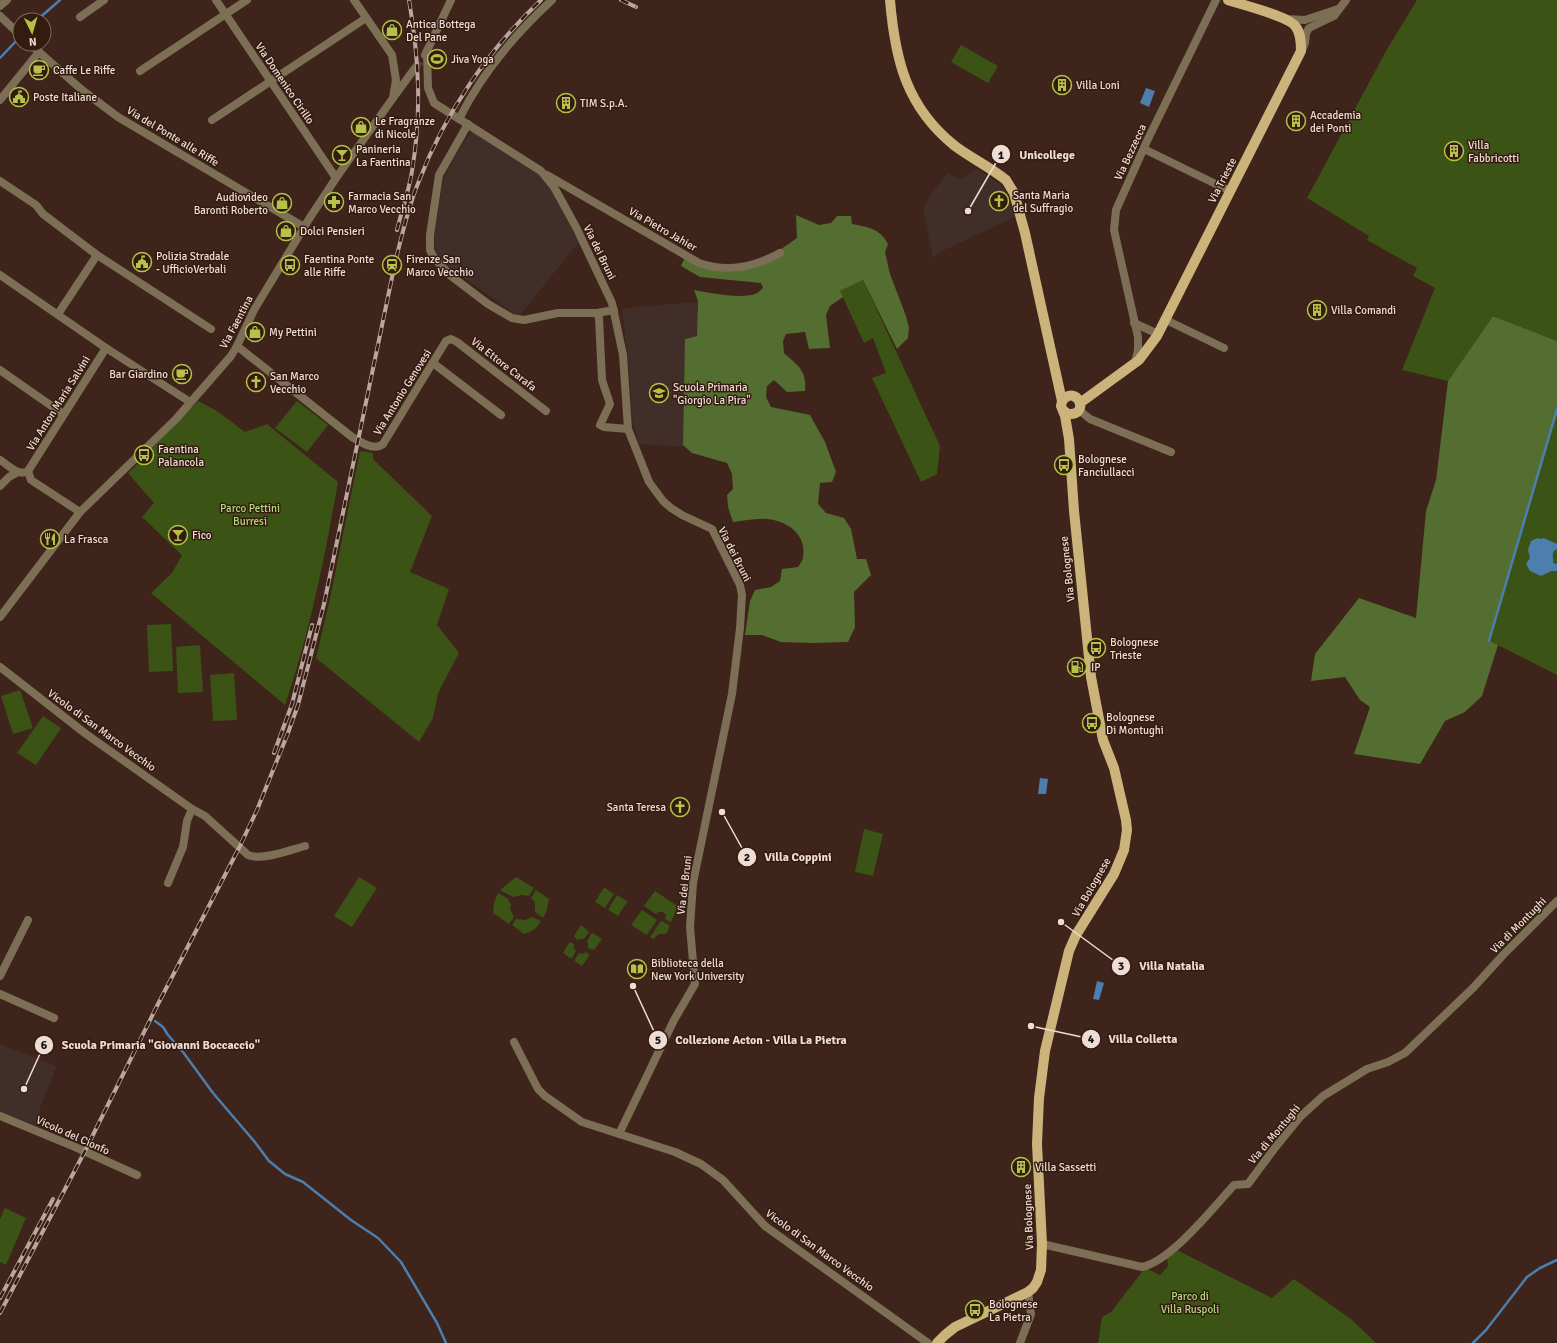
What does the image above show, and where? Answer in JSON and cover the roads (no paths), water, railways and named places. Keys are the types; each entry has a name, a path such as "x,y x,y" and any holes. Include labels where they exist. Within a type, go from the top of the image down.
{"main road":[{"name":"Via Bolognese","path":"890,0 896,49 901,68 906,84 917,102 928,119 944,136 965,153 1003,178 1014,193 1031,255 1068,432 1079,566 1091,677 1103,740 1114,768 1126,820 1127,830 1124,850 1114,874 1076,935 1069,951 1044,1051 1039,1098 1037,1144 1042,1244 1039,1276 1033,1288 1028,1292"},
{"path":"1228,0 1285,19 1296,26 1301,51"},
{"name":"Via Trieste","path":"1078,409 1135,363 1146,352 1158,334 1301,51"},
{"path":"1073,396 1078,398 1078,409 1068,414 1063,406 1066,397 1073,396"},
{"name":"Via Bolognese","path":"1068,432 1078,409"},
{"path":"937,1343 955,1327 1028,1292"}],"street":[{"path":"0,6 7,0"},
{"path":"80,16 104,0"},
{"name":"Via Domenico Cirillo","path":"216,0 336,178"},
{"path":"140,71 247,0"},
{"path":"354,0 393,58 396,80 393,98"},
{"name":"Via dei Bruni","path":"451,0 424,55 430,96 438,106 541,171 554,187 609,294 614,310 623,355 628,429 649,482 663,501 682,515 712,529 740,585 742,595 740,628 732,694 693,883 690,927 695,984 674,1020 619,1134"},
{"path":"459,119 482,80 508,45 552,0"},
{"name":"Via Bezzecca","path":"1135,363 1138,343 1114,230 1115,216 1118,204 1216,0"},
{"name":"Via Trieste","path":"1301,51 1305,46 1306,33 1309,28 1329,19 1346,0"},
{"name":"Via Trieste","path":"1285,19 1305,20 1339,8"},
{"path":"0,16 12,27"},
{"path":"212,120 366,18"},
{"path":"0,100 31,52"},
{"name":"Via del Ponte alle Riffe","path":"39,52 82,90 118,117 304,227"},
{"name":"Via Faentina","path":"0,617 80,512 176,419 214,377 237,346 254,310 304,227 336,178 415,68"},
{"path":"468,124 440,175 430,235 430,250 434,258 451,276 488,304 512,318 524,320 558,313 597,313 614,310"},
{"path":"1144,149 1230,191"},
{"name":"Via Pietro Jahier","path":"541,171 700,263 719,269 737,268 762,262 780,253"},
{"path":"0,181 36,206 43,214 97,255 211,329"},
{"path":"58,314 97,255"},
{"path":"0,275 106,348 190,402"},
{"path":"597,313 599,318 602,380 610,404 600,425 604,428 628,429"},
{"path":"1166,320 1224,348"},
{"path":"1134,322 1158,334"},
{"name":"Via Ettore Carafa","path":"446,341 451,339 457,342 546,411"},
{"name":"Via Antonio Genovesi","path":"237,346 352,437 374,447 380,447 446,341"},
{"name":"Via Anton Maria Salvini","path":"28,471 106,348"},
{"path":"433,363 501,415"},
{"path":"0,370 63,414"},
{"path":"1078,409 1090,419 1171,452"},
{"path":"0,460 18,472 23,473 28,471 31,480 80,512"},
{"path":"0,486 9,477 18,472"},
{"name":"Vicolo di San Marco Vecchio","path":"0,666 86,734 192,809 205,816 239,848 251,856 262,857 305,846"},
{"path":"168,883 183,848 187,821 192,809"},
{"name":"Via di Montughi","path":"1042,1244 1142,1267 1149,1265 1164,1256 1187,1236 1234,1185 1248,1184 1300,1116 1323,1096 1361,1073 1405,1053 1473,988 1508,950 1557,901"},
{"path":"0,976 28,920"},
{"path":"0,994 54,1018"},
{"name":"Vicolo di San Marco Vecchio","path":"514,1042 538,1089 545,1096 582,1122 675,1152 701,1164 723,1180 765,1226 928,1343"},
{"name":"Vicolo del Cionfo","path":"0,1116 69,1144 137,1175"},
{"path":"1020,1343 1031,1314 1028,1292"}],"water":[{"path":"1146,88 1155,91 1149,107 1140,103"},
{"path":"1538,538 1544,538 1557,544 1557,549 1553,555 1553,563 1557,564 1557,571 1551,571 1541,576 1530,571 1526,564 1530,558 1528,550 1531,541"},
{"path":"1040,778 1048,779 1046,794 1038,794"},
{"path":"1097,981 1104,983 1099,1000 1093,999"}],"waterway":[{"path":"46,12 60,0"},
{"path":"0,58 12,45"},
{"path":"1489,641 1557,409"},
{"path":"155,1021 163,1027 213,1093 269,1161 285,1174 303,1182 351,1220 378,1238 401,1262 437,1323 446,1343"},
{"path":"1473,1343 1486,1330 1527,1277 1540,1268 1557,1260"}],"tunnel":[{"path":"415,68 422,58"}],"railway":[{"path":"397,230 411,178 417,128 417,64 409,0"},
{"path":"0,1313 85,1151 257,810 298,705 324,604 395,263 415,191 442,131 470,84 503,40 541,0"},
{"path":"621,0 636,7"},
{"path":"274,753 292,704 312,625"},
{"path":"0,1298 53,1199"}],"place":[{"name":"Antica Bottega Del Pane","path":"392,30"},
{"name":"Jiva Yoga","path":"437,59"},
{"name":"Caffe Le Riffe","path":"39,70"},
{"name":"Villa Loni","path":"1062,85"},
{"name":"Poste Italiane","path":"19,97"},
{"name":"TIM S.p.A.","path":"566,103"},
{"name":"Accademia dei Ponti","path":"1296,121"},
{"name":"Le Fragranze di Nicole","path":"361,127"},
{"name":"Villa Fabbricotti","path":"1454,151"},
{"name":"Panineria La Faentina","path":"342,155"},
{"name":"Santa Maria del Suffragio","path":"999,201"},
{"name":"Farmacia San Marco Vecchio","path":"334,202"},
{"name":"Audiovideo Baronti Roberto","path":"282,203"},
{"name":"Unicollege","path":"968,211"},
{"name":"Dolci Pensieri","path":"286,231"},
{"name":"Polizia Stradale - UfficioVerbali","path":"142,262"},
{"name":"Faentina Ponte alle Riffe","path":"290,265"},
{"name":"Firenze San Marco Vecchio","path":"392,265"},
{"name":"Villa Comandi","path":"1317,310"},
{"name":"My Pettini","path":"255,332"},
{"name":"Bar Giardino","path":"182,374"},
{"name":"San Marco Vecchio","path":"256,382"},
{"name":"Scuola Primaria \"Giorgio La Pira\"","path":"659,393"},
{"name":"Faentina Palancola","path":"144,455"},
{"name":"Bolognese Fanciullacci","path":"1064,465"},
{"name":"Fico","path":"178,535"},
{"name":"La Frasca","path":"50,539"},
{"name":"Bolognese Trieste","path":"1096,648"},
{"name":"IP","path":"1077,667"},
{"name":"Bolognese Di Montughi","path":"1092,723"},
{"name":"Santa Teresa","path":"680,807"},
{"name":"Villa Coppini","path":"722,812"},
{"name":"Villa Natalia","path":"1061,922"},
{"name":"Biblioteca della New York University","path":"637,969"},
{"name":"Collezione Acton - Villa La Pietra","path":"633,986"},
{"name":"Villa Colletta","path":"1031,1026"},
{"name":"Scuola Primaria \"Giovanni Boccaccio\"","path":"24,1089"},
{"name":"Villa Sassetti","path":"1021,1167"},
{"name":"Bolognese La Pietra","path":"975,1310"}],"park label":[{"name":"Parco Pettini Burresi","path":"250,514"},
{"name":"Parco di Villa Ruspoli","path":"1190,1302"}]}
